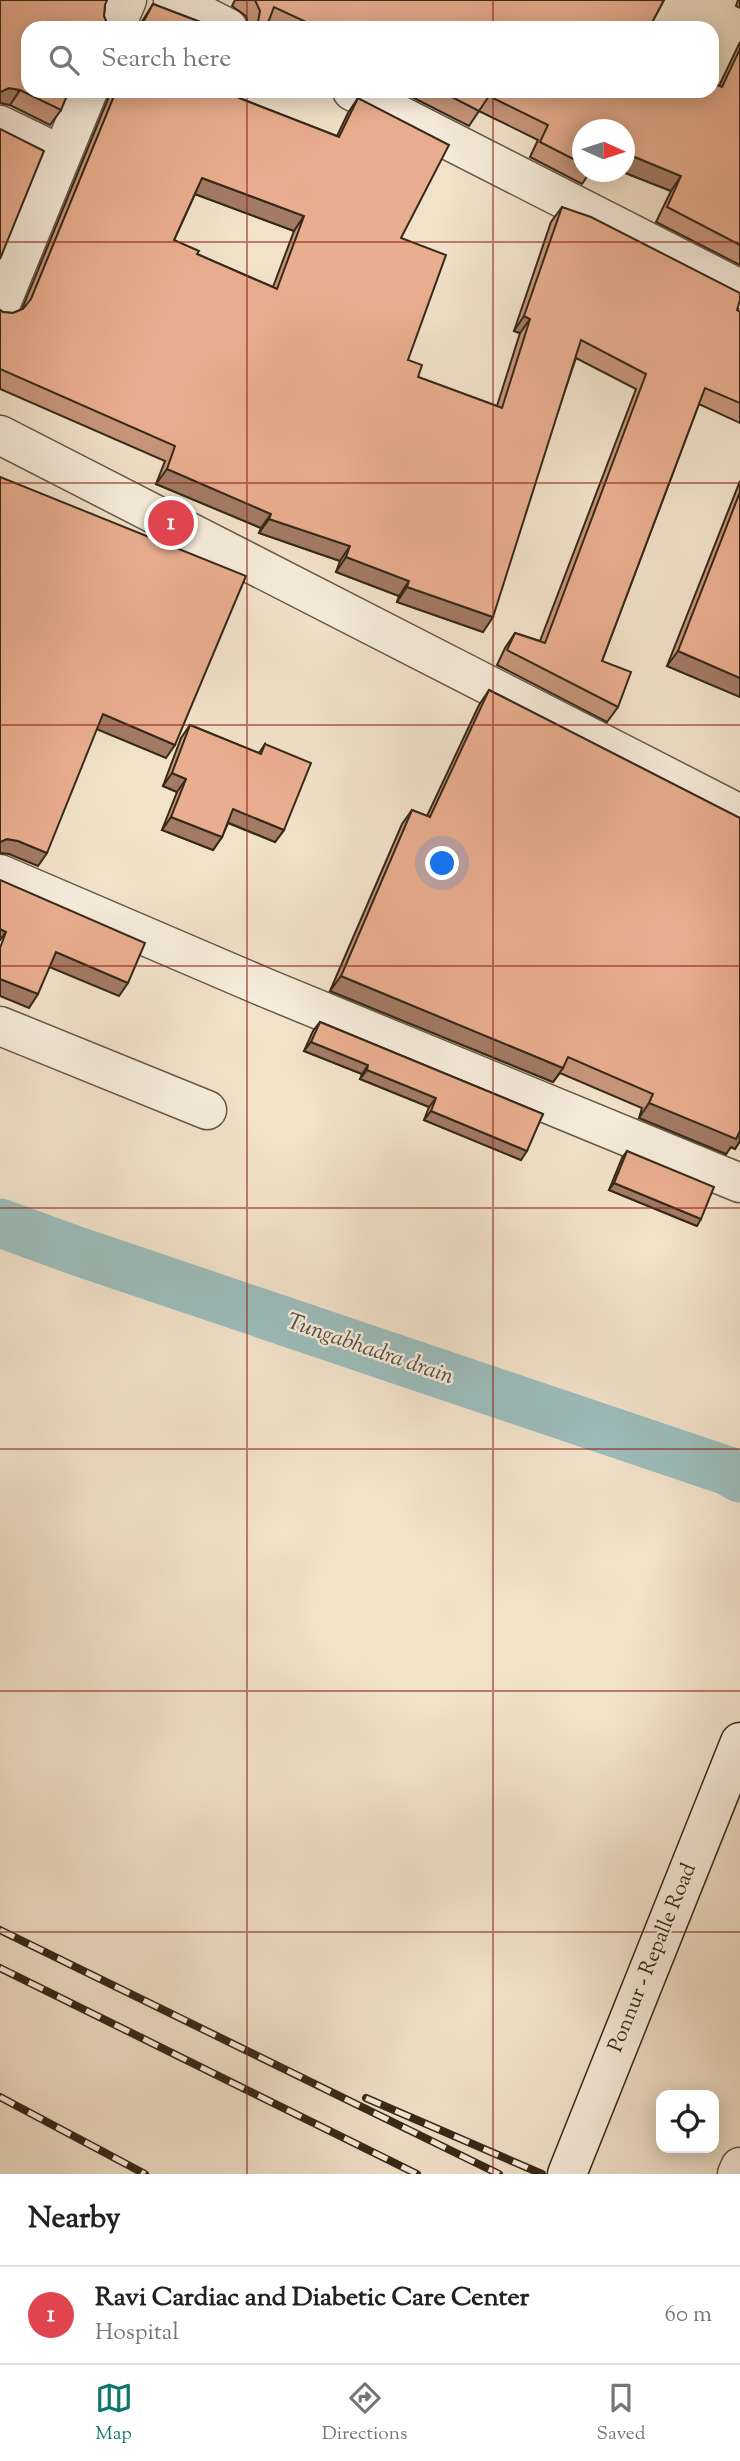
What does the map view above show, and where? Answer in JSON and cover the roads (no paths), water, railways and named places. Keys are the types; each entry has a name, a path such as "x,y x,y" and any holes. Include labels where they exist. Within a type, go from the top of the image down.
{"street":[{"path":"118,21 127,0"},
{"path":"173,0 214,21"},
{"path":"0,306 85,98"},
{"path":"366,98 740,289"},
{"path":"0,125 60,154"},
{"path":"0,435 740,814"},
{"path":"0,874 266,988 740,1183"},
{"path":"0,1027 207,1110"},
{"name":"Ponnur - Repalle Road","path":"567,2174 740,1742"},
{"path":"737,2174 740,2167"}],"waterway":[{"name":"Tungabhadra drain","path":"0,1223 728,1471 740,1478"}],"railway":[{"path":"0,1930 499,2174"},
{"path":"0,1968 417,2174"},
{"path":"0,2097 145,2174"},
{"path":"366,2098 542,2174"}],"place":[{"name":"Ravi Cardiac and Diabetic Care Center","path":"171,523"}]}
